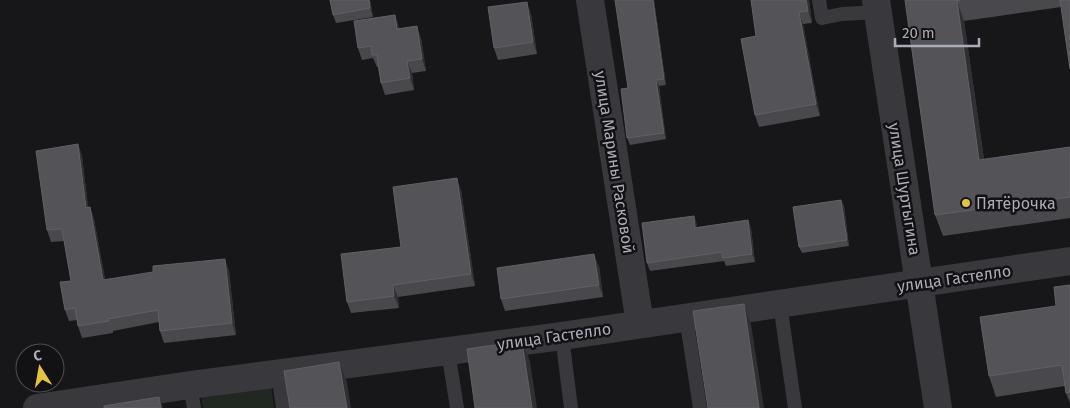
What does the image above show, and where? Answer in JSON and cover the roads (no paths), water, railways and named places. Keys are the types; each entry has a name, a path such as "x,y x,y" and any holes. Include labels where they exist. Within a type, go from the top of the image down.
{"street":[{"name":"улица Марины Расковой","path":"590,0 640,324"},
{"name":"улица Шуртыгина","path":"877,6 938,408"},
{"name":"улица Гастелло","path":"37,408 192,397 278,373 562,336 1070,261"}],"lane":[{"path":"819,0 822,18 877,6"},
{"path":"780,304 795,408"},
{"path":"686,317 700,408"},
{"path":"562,336 571,408"},
{"path":"448,351 457,408"},
{"path":"278,373 283,408"}],"place":[{"name":"Пятёрочка","path":"966,203"}]}
